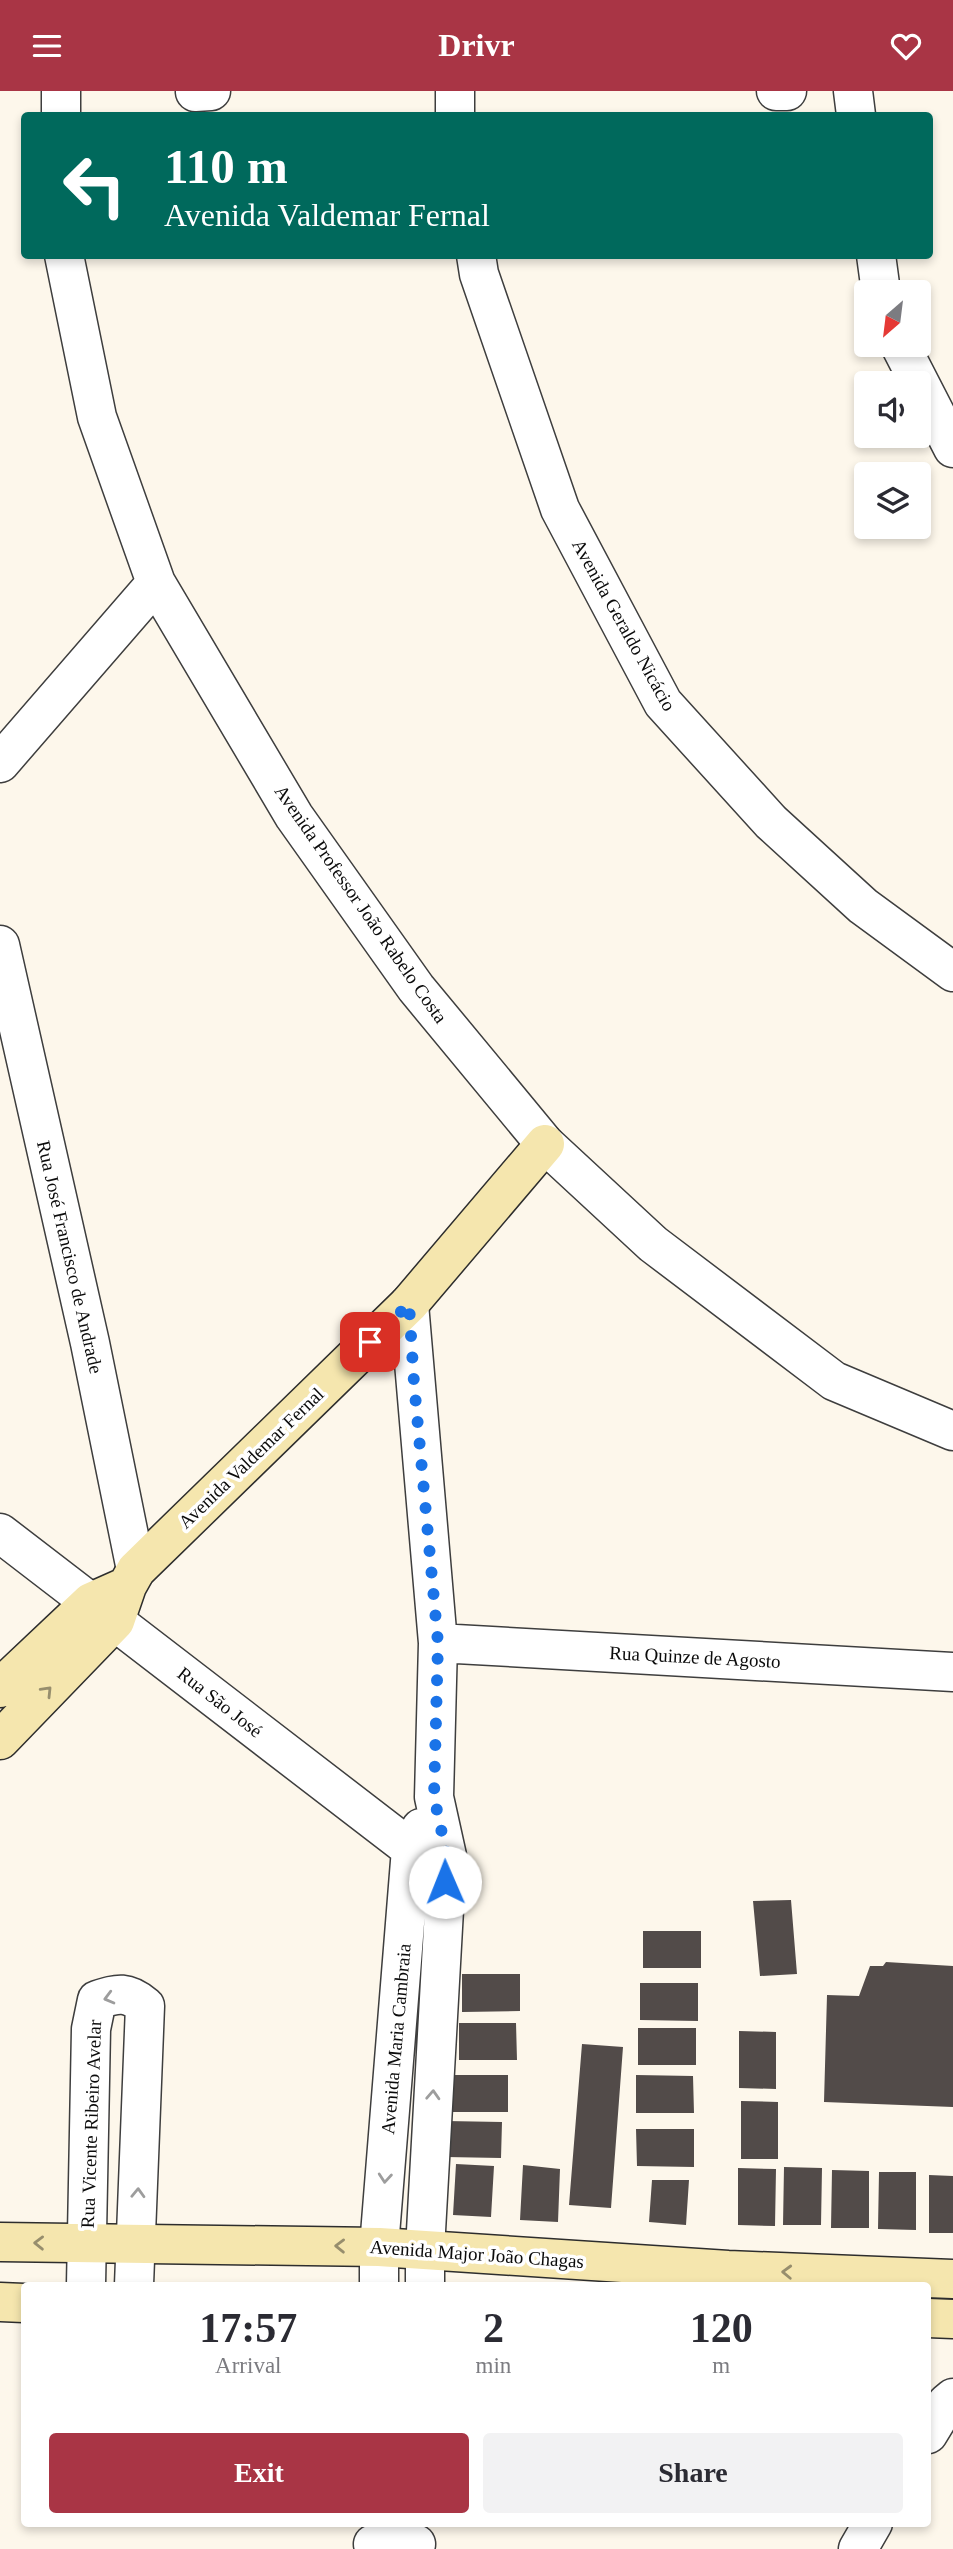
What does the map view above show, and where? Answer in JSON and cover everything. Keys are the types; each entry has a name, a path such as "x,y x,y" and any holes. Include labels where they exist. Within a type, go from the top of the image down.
{"street":[{"path":"61,91 61,112"},
{"path":"455,91 455,112"},
{"path":"776,91 787,91"},
{"path":"853,91 856,112"},
{"name":"Avenida Professor João Rabelo Costa","path":"65,259 96,417 156,583 294,816 416,988 545,1144 653,1244 834,1381 953,1431"},
{"name":"Avenida Geraldo Nicácio","path":"477,259 560,509 663,703 781,831 863,907 953,972"},
{"path":"877,259 879,280"},
{"path":"906,357 953,449"},
{"path":"0,763 156,583"},
{"name":"Rua José Francisco de Andrade","path":"0,946 90,1343 117,1595"},
{"name":"Avenida Valdemar Fernal","path":"0,1740 117,1595 409,1304 545,1144"},
{"name":"Avenida Maria Cambraia","path":"379,2282 379,2247 434,1797 438,1643 409,1304"},
{"name":"Rua São José","path":"0,1533 117,1595 429,1853"},
{"name":"Avenida Valdemar Fernal","path":"0,1688 117,1595"},
{"name":"Rua Quinze de Agosto","path":"438,1643 953,1672"},
{"name":"Avenida Maria Cambraia","path":"425,2267 429,1853"},
{"name":"Rua Vicente Ribeiro Avelar","path":"86,2282 91,2029 97,2000 113,1995 131,1995 145,2006 134,2282"},
{"name":"Avenida Major João Chagas","path":"0,2242 379,2247 425,2267 727,2278 953,2279"},
{"path":"0,2302 21,2303"},
{"path":"931,2318 953,2319"},
{"path":"858,2549 871,2527"},
{"path":"373,2539 417,2539"}],"building":[{"path":"791,1900 797,1974 760,1976 753,1901"},
{"path":"643,1931 701,1931 701,1968 643,1968"},
{"path":"886,1962 953,1966 953,2107 824,2102 827,1995 859,1996 870,1966 883,1966"},
{"path":"462,1974 520,1974 520,2011 462,2012"},
{"path":"640,1983 698,1983 698,2021 640,2020"},
{"path":"459,2023 516,2023 517,2060 459,2060"},
{"path":"638,2028 696,2028 696,2065 638,2065"},
{"path":"739,2031 776,2032 776,2089 739,2088"},
{"path":"582,2044 623,2047 611,2208 569,2205"},
{"path":"451,2075 508,2075 508,2112 451,2112"},
{"path":"636,2075 693,2076 694,2113 636,2113"},
{"path":"741,2101 778,2102 778,2159 741,2159"},
{"path":"446,2121 502,2122 501,2158 446,2157"},
{"path":"636,2129 694,2129 694,2167 637,2166"},
{"path":"456,2164 494,2166 491,2217 453,2215"},
{"path":"523,2165 560,2169 558,2222 520,2220"},
{"path":"784,2167 822,2168 821,2225 783,2225"},
{"path":"738,2168 776,2169 775,2226 738,2225"},
{"path":"832,2170 869,2171 869,2228 831,2228"},
{"path":"879,2172 916,2172 916,2230 878,2229"},
{"path":"929,2175 953,2176 953,2233 929,2233"},
{"path":"652,2180 689,2180 686,2225 649,2222"}],"route":[{"path":"370,1342 409,1304 438,1643 434,1797 447,1856 445,1882"}]}
